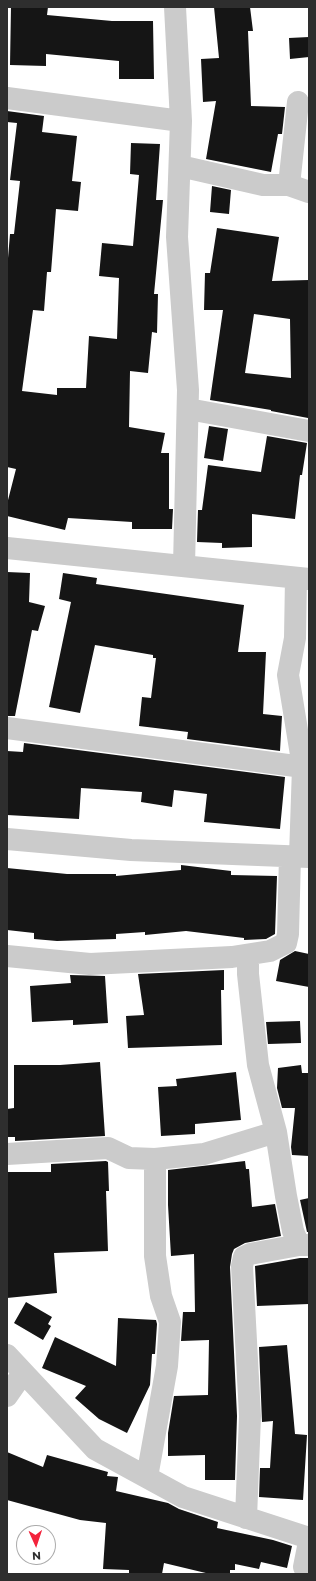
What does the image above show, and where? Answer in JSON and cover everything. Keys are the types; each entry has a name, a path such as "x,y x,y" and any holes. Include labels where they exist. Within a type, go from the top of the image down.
{"street":[{"path":"175,7 181,121 177,237 188,390 184,566"},
{"path":"7,98 181,121"},
{"path":"289,185 298,102"},
{"path":"180,166 263,185 289,185 309,192"},
{"path":"188,409 309,431"},
{"path":"7,548 303,578 295,638 288,675 303,767 300,856 286,943 270,951 248,955 90,964 7,956"},
{"path":"7,728 303,767"},
{"path":"7,839 131,850 300,856"},
{"path":"246,1518 250,1416 244,1257 250,1254 304,1245 293,1231 276,1132 258,1065 248,955"},
{"path":"7,1154 108,1148 129,1158 155,1159 204,1154 276,1132"},
{"path":"147,1477 167,1366 170,1322 161,1296 155,1256 155,1159"},
{"path":"7,1355 95,1449 183,1497 309,1538"},
{"path":"7,1396 23,1373"},
{"path":"307,1574 304,1567 309,1542"}],"building":[{"path":"11,7 48,7 47,15 112,21 153,21 154,79 119,79 119,61 46,54 46,66 10,65"},
{"path":"214,7 250,7 253,31 248,31 251,106 285,107 282,134 278,134 271,172 206,159 216,101 203,102 201,59 219,58"},
{"path":"309,37 309,57 290,59 289,38"},
{"path":"7,111 44,116 42,132 77,136 72,181 81,182 78,211 56,209 51,272 47,272 44,311 33,310 22,391 57,395 57,388 86,388 89,336 117,339 119,278 99,276 102,243 133,246 139,175 130,174 131,143 160,144 156,200 163,200 154,294 158,294 157,333 152,332 148,373 130,371 129,427 165,433 161,453 169,453 169,509 173,509 172,529 132,529 132,522 68,518 65,530 7,516 7,504 16,469 7,467 7,270 10,234 14,234 20,181 10,180 17,123 7,122"},
{"path":"212,186 231,190 229,214 210,212"},
{"path":"217,228 279,237 272,281 309,280 308,418 210,400 223,310 204,310 205,273 210,273","holes":["254,314 290,319 291,378 245,373"]},
{"path":"209,426 228,429 223,461 204,458"},
{"path":"267,436 307,443 302,475 300,475 295,519 252,514 252,547 222,548 222,543 197,542 198,510 202,510 208,465 261,472"},
{"path":"7,572 30,573 29,602 45,606 38,631 32,630 15,716 7,716"},
{"path":"63,573 97,578 96,584 244,605 238,652 266,652 263,714 282,716 280,751 187,739 188,732 139,726 142,697 151,698 156,658 153,658 153,655 95,645 80,713 49,707 71,602 59,599"},
{"path":"24,743 285,777 280,829 204,822 207,794 174,790 172,807 141,802 142,792 81,788 79,819 7,815 7,751 23,752"},
{"path":"181,865 231,871 231,875 277,876 275,934 266,939 244,940 244,938 186,931 145,935 145,932 116,934 116,939 57,941 34,939 34,933 7,930 7,868 67,874 116,874 116,876 181,870"},
{"path":"295,951 309,954 309,987 276,981 280,960"},
{"path":"224,970 224,990 221,990 222,1045 128,1048 126,1016 144,1015 138,974"},
{"path":"70,975 105,976 108,1023 73,1025 73,1020 32,1022 30,986 71,983"},
{"path":"300,1021 301,1043 268,1044 266,1022"},
{"path":"100,1062 105,1136 15,1141 15,1137 7,1137 7,1109 14,1108 14,1065 60,1065"},
{"path":"301,1065 302,1073 309,1073 309,1156 292,1155 291,1147 295,1108 282,1108 277,1088 278,1068"},
{"path":"236,1072 241,1120 195,1124 195,1134 161,1136 158,1087 177,1086 176,1079"},
{"path":"245,1161 246,1169 249,1169 252,1207 275,1204 281,1236 245,1243 234,1249 232,1254 230,1267 237,1416 235,1480 205,1480 205,1455 168,1456 168,1433 174,1396 208,1395 209,1340 181,1341 183,1312 195,1312 194,1254 171,1256 168,1205 168,1170"},
{"path":"108,1162 109,1191 106,1191 108,1251 54,1253 57,1293 7,1298 7,1172 51,1172 51,1164"},
{"path":"309,1198 309,1232 307,1232 300,1200"},
{"path":"300,1258 309,1258 309,1304 257,1306 255,1266"},
{"path":"26,1302 52,1317 48,1324 51,1326 43,1340 14,1323"},
{"path":"118,1318 156,1320 157,1324 155,1354 152,1354 150,1385 127,1433 99,1419 75,1398 86,1386 42,1368 55,1337 116,1366"},
{"path":"287,1345 295,1434 307,1435 303,1500 259,1497 260,1468 270,1468 273,1421 262,1422 259,1347"},
{"path":"7,1452 43,1467 47,1455 108,1472 107,1476 118,1477 116,1491 168,1503 179,1509 218,1522 217,1528 273,1540 292,1546 287,1568 261,1562 259,1569 235,1564 235,1570 230,1570 230,1574 210,1574 164,1563 162,1574 129,1574 129,1570 103,1569 106,1523 80,1520 7,1500"}]}
